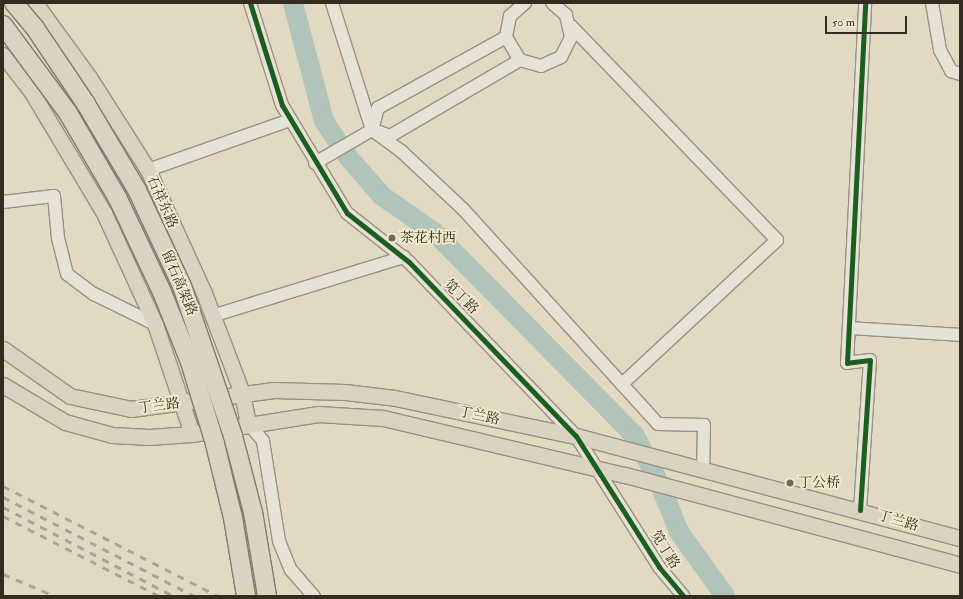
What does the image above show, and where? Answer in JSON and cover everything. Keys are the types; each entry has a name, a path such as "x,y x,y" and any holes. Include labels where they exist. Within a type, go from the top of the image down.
{"highway":[{"name":"留石高架路","path":"14,3 35,28 86,104 137,190 182,286 233,436 252,512 267,596"},
{"name":"留石高架路","path":"3,25 68,113 118,198 162,292 190,362 215,444 233,518 246,596"}],"main road":[{"name":"石祥东路","path":"35,3 89,77 148,170 212,316 242,393 248,423"},
{"path":"3,54 31,91 104,213 155,324 175,373 180,403 192,434"},
{"name":"丁兰路","path":"3,349 70,396 131,409 242,393 344,392 395,398 576,436 703,471 860,510 960,538"},
{"name":"丁兰路","path":"3,385 64,422 112,435 150,437 192,434 248,423 318,414 383,418 598,468 960,565"}],"street":[{"name":"笕丁路","path":"250,3 282,105 315,163 347,213 404,257 576,436 598,468 659,567 683,596"},
{"path":"332,3 372,130 401,151 463,209 658,424 704,425 703,471"},
{"path":"524,3 510,16 506,37 520,60 541,66 552,63 568,48 571,26"},
{"path":"552,3 566,15 571,26 777,240 622,384"},
{"path":"860,510 870,360 847,363 865,3"},
{"path":"932,3 940,50 951,71 960,74"},
{"path":"315,163 327,158 372,130 378,108 506,37"},
{"path":"372,130 390,136 520,60"},
{"path":"148,170 290,120"},
{"path":"3,202 54,196 58,238 67,274 94,294 155,324"},
{"path":"212,316 404,257"},
{"path":"849,328 960,335"},
{"path":"248,423 263,441 282,548 291,570 314,596"}],"waterway":[{"path":"293,3 324,121 348,157 382,196 434,232 635,436 661,487 679,532 725,596"}],"railway":[{"path":"3,486 218,596"},
{"path":"3,497 194,596"},
{"path":"3,507 173,596"},
{"path":"3,516 159,596"},
{"path":"3,574 55,596"}],"cycle path":[{"path":"250,3 282,105 347,213 409,262 576,436 659,567 683,596"},
{"path":"860,510 870,360 847,363 865,3"}],"place":[{"name":"茶花村西","path":"392,238"},
{"name":"丁公桥","path":"790,483"}]}
